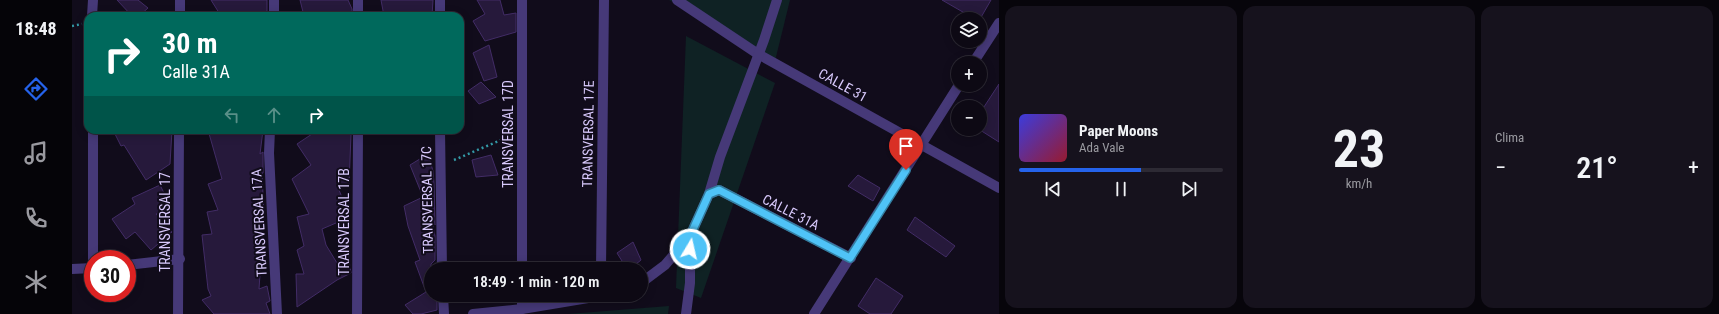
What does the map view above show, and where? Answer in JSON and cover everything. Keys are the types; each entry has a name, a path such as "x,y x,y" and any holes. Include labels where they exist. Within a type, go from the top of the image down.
{"street":[{"path":"92,0 92,12"},
{"path":"180,0 180,12"},
{"path":"274,0 274,12"},
{"path":"358,0 358,12"},
{"path":"440,0 440,12"},
{"name":"TRANSVERSAL 17D","path":"522,0 522,262"},
{"name":"TRANSVERSAL 17E","path":"601,262 604,0"},
{"name":"CALLE 31","path":"677,0 758,54 999,188"},
{"path":"648,278 665,265 690,236 709,194 720,157 764,40 777,0"},
{"path":"978,56 999,23"},
{"path":"814,314 955,92"},
{"path":"93,134 93,250"},
{"name":"TRANSVERSAL 17","path":"178,314 180,259 179,134"},
{"name":"TRANSVERSAL 17A","path":"270,134 269,153 277,314"},
{"name":"TRANSVERSAL 17B","path":"357,314 358,134"},
{"name":"TRANSVERSAL 17C","path":"440,134 442,262"},
{"name":"CALLE 31A","path":"709,194 719,190 850,258"},
{"path":"686,313 690,283 690,236"},
{"path":"136,264 180,259"},
{"path":"72,269 84,268"},
{"path":"443,302 444,314"},
{"path":"522,302 522,309"},
{"path":"473,314 522,309 566,302"}],"path":[{"path":"440,167 522,131"}],"green space":[{"path":"669,0 790,0 775,61"},
{"path":"686,36 775,83 701,298 676,288"},
{"path":"669,306 668,314 568,314"}],"building":[{"path":"117,0 138,0 148,8 144,12 128,12"},
{"path":"211,0 267,0 267,11 266,12 218,12"},
{"path":"300,0 348,0 352,9 352,12 303,12"},
{"path":"381,0 433,0 432,12 383,12"},
{"path":"477,0 500,0 504,15 516,13 516,32 485,41 473,21 485,14"},
{"path":"942,0 991,0 984,12 963,12"},
{"path":"489,45 497,77 484,81 473,53"},
{"path":"481,82 496,97 479,104 468,91"},
{"path":"999,84 999,142 987,134 987,102"},
{"path":"115,134 172,134 170,164 146,180 124,145 121,146"},
{"path":"209,134 262,134 260,154 263,152 262,174 264,216 259,289 267,286 270,301 266,303 270,314 214,314 202,300 211,296 208,289 202,235 212,234 207,212 218,210 208,184 222,179"},
{"path":"312,134 351,135 349,184 339,190 350,217 322,229 326,245 337,263 348,255 351,273 337,280 297,307 296,274 304,274 297,250 304,246 297,217 309,214 292,179 311,165 297,144"},
{"path":"428,154 433,171 435,225 431,217 435,236 435,260 433,262 424,262 424,287 415,262 420,260 408,226 404,206 423,197 410,165"},
{"path":"491,155 498,175 476,177 472,160"},
{"path":"858,175 880,188 873,201 848,186"},
{"path":"160,185 171,207 156,214 172,232 151,250 135,232 126,239 112,219 135,204 132,198"},
{"path":"915,217 955,246 946,257 907,230"},
{"path":"633,242 641,260 639,262 623,262 617,253"},
{"path":"876,278 903,296 891,314 870,314 858,306"},
{"path":"424,293 424,302 437,302 437,310 421,314 413,314 405,305"}],"route":[{"path":"690,249 690,236 709,194 719,190 850,258 906,170"}]}
